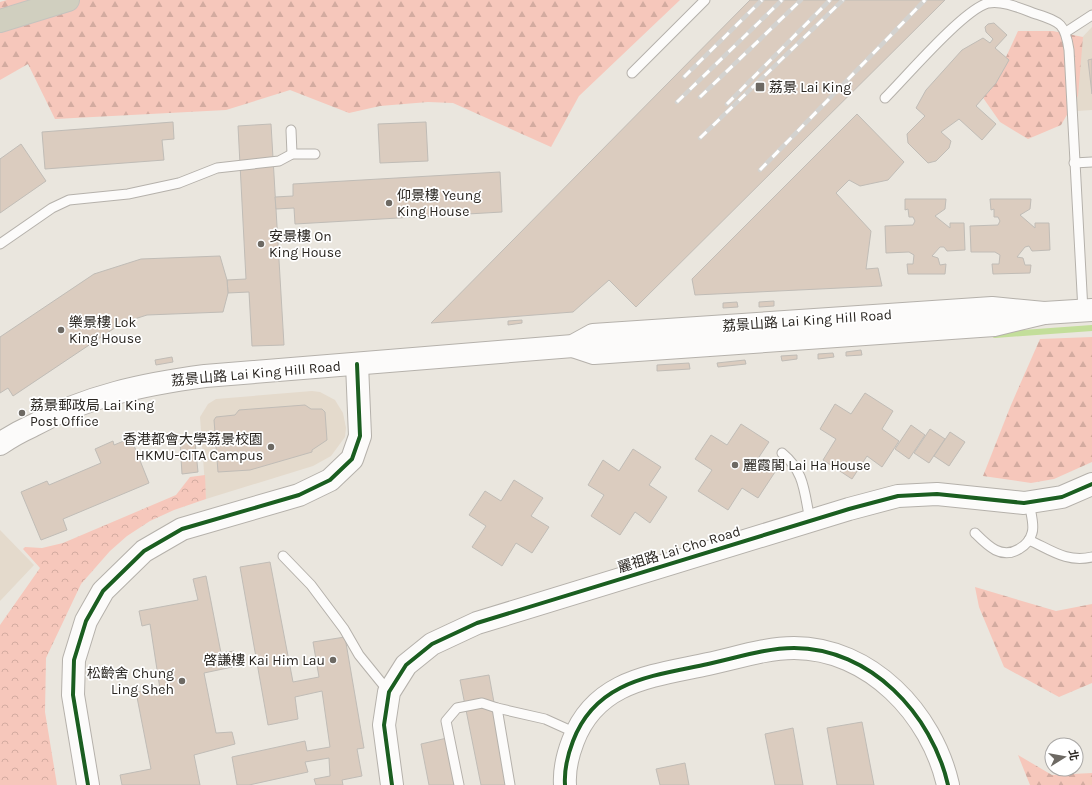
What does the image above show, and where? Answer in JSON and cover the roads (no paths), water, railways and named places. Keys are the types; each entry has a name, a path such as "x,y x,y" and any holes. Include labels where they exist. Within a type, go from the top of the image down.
{"highway":[{"path":"0,21 68,0"}],"street":[{"name":"荔景山路 Lai King Hill Road","path":"0,444 51,415 98,397 130,389 205,376 573,346 594,353 994,325 1044,313 1087,310"},
{"path":"88,785 73,695 74,660 86,621 102,591 144,551 182,530 221,517 299,495 330,480 352,459 360,436 357,364"},
{"name":"麗祖路 Lai Cho Road","path":"392,785 384,726 389,692 406,665 432,644 477,623 810,520 898,496 937,494 1029,502 1062,497 1092,484"},
{"path":"565,785 567,759 576,733 590,711 609,694 633,682 768,652 793,648 826,652 857,663 883,680 907,704 927,732 942,764 948,785"}],"lane":[{"path":"632,73 705,0"},
{"path":"885,98 962,20 979,7 989,3 1000,2 1057,21 1066,32 1069,50 1074,163 1087,310"},
{"path":"1066,32 1092,14"},
{"path":"291,130 292,154"},
{"path":"0,244 52,208 69,200 128,194 179,183 218,168 279,161 292,154 315,154"},
{"path":"1074,163 1092,162"},
{"path":"782,452 792,461 800,472 810,520"},
{"path":"975,533 989,548 1001,552 1013,553 1027,544 1033,532 1029,502"},
{"path":"1029,540 1051,549 1059,556 1070,558 1092,557"},
{"path":"283,556 311,585 344,629 359,655 389,692"},
{"path":"459,785 446,721 457,708 482,703 496,708 545,719 576,733"},
{"path":"496,708 510,785"}],"waterway":[{"path":"995,335 1092,328"}],"railway":[{"path":"684,77 762,0"},
{"path":"677,102 782,0"},
{"path":"700,97 801,0"},
{"path":"727,104 830,0"},
{"path":"700,138 843,0"},
{"path":"760,170 925,0"}],"place":[{"name":"荔景 Lai King","path":"760,87"},
{"name":"仰景樓 Yeung King House","path":"389,203"},
{"name":"安景樓 On King House","path":"261,244"},
{"name":"樂景樓 Lok King House","path":"61,330"},
{"name":"荔景郵政局 Lai King Post Office","path":"22,413"},
{"name":"香港都會大學荔景校園 HKMU-CITA Campus","path":"271,447"},
{"name":"麗霞閣 Lai Ha House","path":"735,465"},
{"name":"啓謙樓 Kai Him Lau","path":"333,660"},
{"name":"松齡舍 Chung Ling Sheh","path":"182,681"}]}
